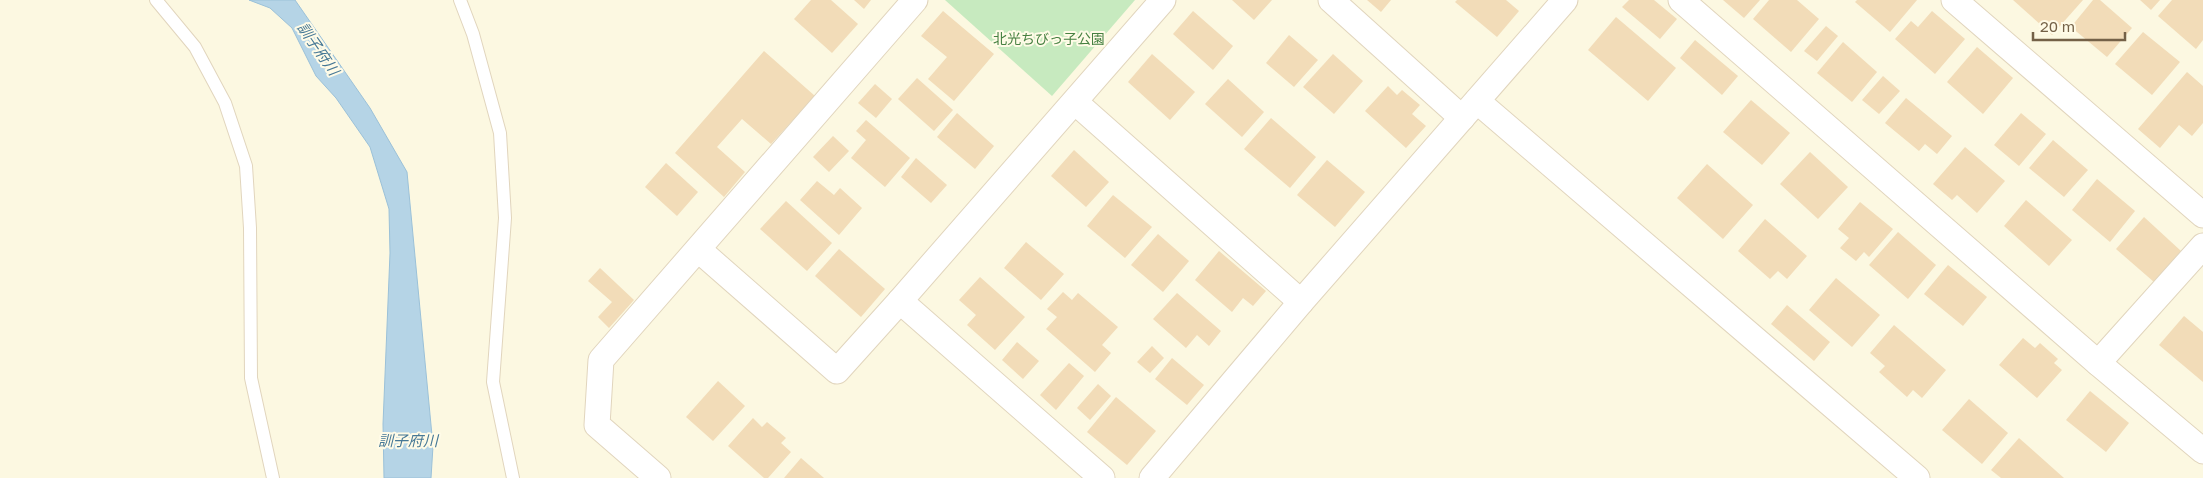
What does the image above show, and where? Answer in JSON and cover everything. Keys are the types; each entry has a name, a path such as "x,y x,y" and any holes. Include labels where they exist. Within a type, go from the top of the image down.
{"street":[{"path":"658,478 597,425 601,360 699,250 915,0"},
{"path":"699,250 837,371 1075,102 1162,0"},
{"path":"1330,0 1470,109 1917,478"},
{"path":"1152,478 1301,302 1565,0"},
{"path":"1681,0 2098,363 2203,451"},
{"path":"1954,0 2203,214"},
{"path":"1075,102 1301,302"},
{"path":"2098,363 2203,246"},
{"path":"900,301 1102,478"}],"lane":[{"path":"156,0 195,47 225,102 246,166 250,238 251,378 273,478"},
{"path":"460,0 473,34 500,133 504,218 493,382 513,478"}],"green space":[{"name":"北光ちびっ子公園","path":"945,0 1135,0 1052,96"}],"water":[{"name":"訓子府川","path":"249,0 295,0 370,108 407,172 433,446 431,478 384,478 383,424 390,253 389,209 370,147 336,98 316,76 292,28 270,8"}],"building":[{"path":"811,0 831,0 858,24 832,53 794,19"},
{"path":"854,0 871,0 864,9"},
{"path":"1232,0 1272,0 1254,20"},
{"path":"1367,0 1391,0 1381,12"},
{"path":"1457,0 1506,0 1519,11 1497,37 1455,2"},
{"path":"1629,0 1654,0 1677,19 1660,39 1622,7"},
{"path":"1723,0 1760,0 1744,18"},
{"path":"1769,0 1797,0 1819,19 1791,52 1753,19"},
{"path":"1857,0 1917,0 1890,32 1855,2"},
{"path":"2013,0 2083,0 2052,35"},
{"path":"2093,0 2100,0 2132,28 2107,57 2071,27"},
{"path":"2140,0 2160,0 2151,10"},
{"path":"2172,0 2203,0 2203,40 2196,49 2158,16"},
{"path":"943,11 994,54 954,101 928,79 947,57 921,36"},
{"path":"1193,11 1233,46 1213,70 1173,34"},
{"path":"1932,11 1965,39 1935,74 1895,39 1911,21 1918,27"},
{"path":"1616,17 1676,68 1648,101 1588,50"},
{"path":"1826,26 1838,36 1817,61 1804,51"},
{"path":"2143,32 2180,62 2152,95 2115,64"},
{"path":"1289,35 1318,60 1294,87 1266,63"},
{"path":"1695,40 1738,76 1722,95 1680,58"},
{"path":"1843,42 1877,72 1852,102 1817,73"},
{"path":"1977,47 2013,78 1983,114 1947,82"},
{"path":"764,51 815,96 771,144 742,119 717,147 745,172 724,197 675,153"},
{"path":"1152,54 1195,92 1170,120 1128,82"},
{"path":"1333,54 1363,81 1334,114 1303,87"},
{"path":"2187,72 2203,86 2203,123 2192,136 2179,125 2160,148 2138,129"},
{"path":"1883,76 1900,91 1879,114 1862,100"},
{"path":"917,78 953,110 934,131 898,99"},
{"path":"1228,79 1264,112 1242,137 1205,104"},
{"path":"875,84 892,99 876,118 858,103"},
{"path":"1388,86 1397,95 1402,90 1420,105 1412,114 1426,126 1406,148 1365,111"},
{"path":"1906,98 1952,136 1937,154 1925,144 1919,151 1885,123"},
{"path":"1751,100 1790,133 1762,165 1723,132"},
{"path":"957,113 994,146 975,169 937,137"},
{"path":"2021,113 2046,134 2019,166 1994,145"},
{"path":"1271,118 1316,157 1290,188 1244,149"},
{"path":"866,120 910,158 885,187 851,158 866,140 856,131"},
{"path":"833,136 849,151 829,172 813,157"},
{"path":"2053,140 2088,170 2064,197 2029,168"},
{"path":"1965,147 2005,181 1977,213 1957,195 1952,200 1933,184"},
{"path":"1074,150 1109,182 1086,207 1051,176"},
{"path":"1810,152 1848,187 1818,219 1780,184"},
{"path":"916,158 947,185 931,203 901,177"},
{"path":"1327,160 1365,192 1335,227 1297,195"},
{"path":"666,163 698,192 677,216 645,187"},
{"path":"1707,164 1753,205 1723,239 1677,198"},
{"path":"2097,179 2135,211 2110,242 2072,210"},
{"path":"817,181 834,195 840,188 862,208 839,235 800,200"},
{"path":"1113,195 1152,227 1125,258 1087,226"},
{"path":"2026,200 2072,240 2049,266 2004,226"},
{"path":"786,201 832,243 807,271 760,229"},
{"path":"1860,202 1893,229 1869,257 1864,252 1856,261 1840,248 1849,238 1838,229"},
{"path":"2144,217 2181,251 2154,282 2116,249"},
{"path":"1765,219 1807,256 1787,279 1778,271 1770,279 1738,251"},
{"path":"1898,232 1936,265 1908,299 1869,265"},
{"path":"1158,234 1189,261 1163,292 1131,265"},
{"path":"1026,242 1064,274 1041,300 1004,268"},
{"path":"839,249 885,289 861,317 815,276"},
{"path":"1219,251 1266,291 1253,306 1243,298 1232,312 1195,280"},
{"path":"1948,265 1987,297 1963,326 1924,294"},
{"path":"600,268 634,300 609,328 598,317 612,302 588,281"},
{"path":"980,277 1025,317 995,350 967,325 976,315 959,300"},
{"path":"1836,278 1880,315 1852,347 1809,310"},
{"path":"1063,292 1072,300 1078,293 1118,327 1102,345 1111,353 1095,372 1046,329 1057,317 1047,309"},
{"path":"1177,293 1221,331 1209,346 1197,335 1186,348 1153,319"},
{"path":"1787,305 1830,342 1814,361 1771,324"},
{"path":"2184,316 2203,332 2203,382 2159,345"},
{"path":"1894,325 1946,370 1922,398 1913,390 1907,397 1879,372 1885,366 1870,353"},
{"path":"2023,338 2035,348 2040,343 2058,359 2054,363 2062,370 2037,398 1999,365"},
{"path":"1017,342 1039,361 1023,379 1002,360"},
{"path":"1152,346 1164,358 1150,373 1137,362"},
{"path":"1172,358 1204,385 1187,405 1155,379"},
{"path":"1069,363 1084,376 1056,410 1040,395"},
{"path":"718,381 745,406 713,441 686,417"},
{"path":"1098,384 1111,396 1090,420 1077,408"},
{"path":"2090,391 2129,423 2106,452 2066,420"},
{"path":"1116,397 1156,431 1127,465 1087,432"},
{"path":"1969,399 2008,433 1982,464 1942,430"},
{"path":"753,418 762,427 767,422 786,438 781,443 791,452 768,478 764,478 728,446"},
{"path":"2019,438 2064,478 2001,478 1991,470"},
{"path":"801,458 824,478 784,478"}]}
